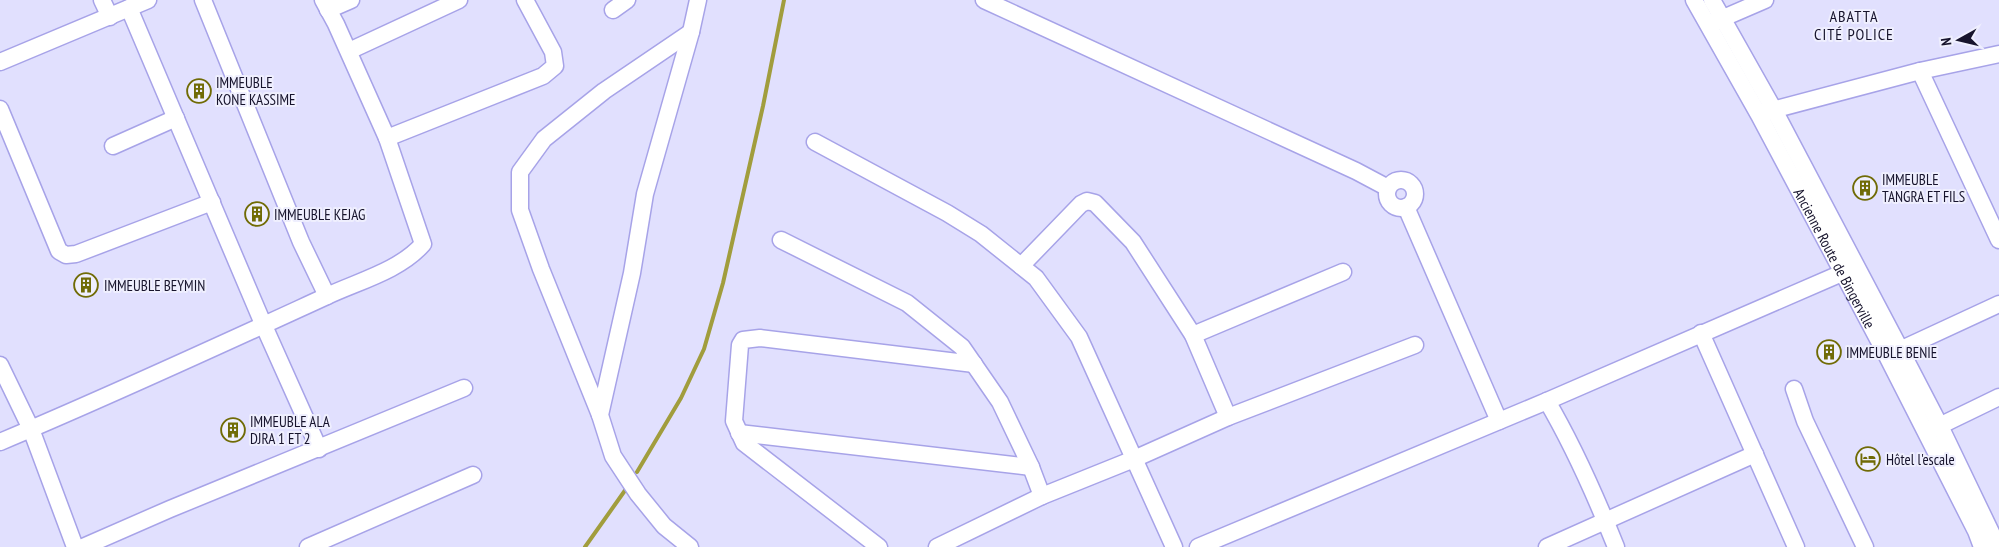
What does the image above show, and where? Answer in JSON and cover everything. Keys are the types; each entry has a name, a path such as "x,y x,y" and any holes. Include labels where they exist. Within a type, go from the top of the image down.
{"street":[{"path":"102,0 110,17"},
{"path":"0,62 148,0"},
{"path":"203,0 301,242 326,296"},
{"path":"0,442 264,326 390,268 415,253 423,244 387,138 349,51 326,5 351,0"},
{"path":"349,51 459,0"},
{"path":"387,138 544,76 555,66 553,52 525,0"},
{"path":"613,10 627,0"},
{"path":"600,415 632,273 645,194 691,32 698,0"},
{"path":"984,0 1356,171 1388,188"},
{"name":"Ancienne Route de Bingerville","path":"1694,0 1715,22 1766,112 1933,429 1998,547"},
{"name":"Ancienne Route de Bingerville","path":"1712,0 1715,22"},
{"path":"1715,22 1765,0"},
{"path":"129,8 264,326 319,449"},
{"path":"690,547 664,526 638,494 613,456 600,415 541,269 520,210 520,172 544,139 604,91 691,32"},
{"path":"1766,112 1920,71 1999,54"},
{"path":"1920,71 1999,240"},
{"path":"0,110 58,250 66,255 76,254 212,202"},
{"name":"Ancienne Route de Bingerville","path":"1766,112 1842,273 1893,353"},
{"path":"112,146 176,118"},
{"path":"815,142 947,213 980,234 1036,278 1079,337 1174,547"},
{"path":"1403,179 1414,187 1415,196 1413,201 1406,207 1402,208 1393,205 1388,198 1388,188 1394,181 1403,179"},
{"path":"1021,266 1081,204 1088,201 1095,203 1133,242 1193,335 1228,417"},
{"path":"1406,207 1499,421"},
{"path":"782,240 907,303 962,347 1000,402 1031,466 1042,496"},
{"path":"1193,335 1343,272"},
{"path":"1198,547 1221,542 1842,273"},
{"path":"1893,353 1999,304"},
{"path":"1701,333 1796,547"},
{"path":"879,547 744,444 734,421 740,344 747,338 974,364"},
{"path":"937,547 1042,496 1134,459 1228,417 1415,344"},
{"path":"0,365 31,429 75,547"},
{"path":"83,547 170,509 464,388"},
{"path":"1794,389 1805,421 1865,547"},
{"path":"1933,429 1999,397"},
{"path":"1547,400 1562,427 1616,547"},
{"name":"Ancienne Route de Bingerville","path":"1933,429 1982,547"},
{"path":"739,433 1031,466"},
{"path":"1547,547 1756,454"},
{"path":"308,547 473,474"}],"waterway":[{"path":"637,472 681,398 704,349 723,283 763,106 784,0"},
{"path":"585,547 626,489"}],"place":[{"name":"IMMEUBLE KONE KASSIME","path":"199,91"},
{"name":"IMMEUBLE TANGRA ET FILS","path":"1865,188"},
{"name":"IMMEUBLE KEJAG","path":"257,214"},
{"name":"IMMEUBLE BEYMIN","path":"86,285"},
{"name":"IMMEUBLE BENIE","path":"1829,352"},
{"name":"IMMEUBLE ALA DJRA 1 ET 2","path":"233,430"},
{"name":"Hôtel l'escale","path":"1868,459"}],"district":[{"name":"ABATTA CITÉ POLICE","path":"1854,25"}]}
